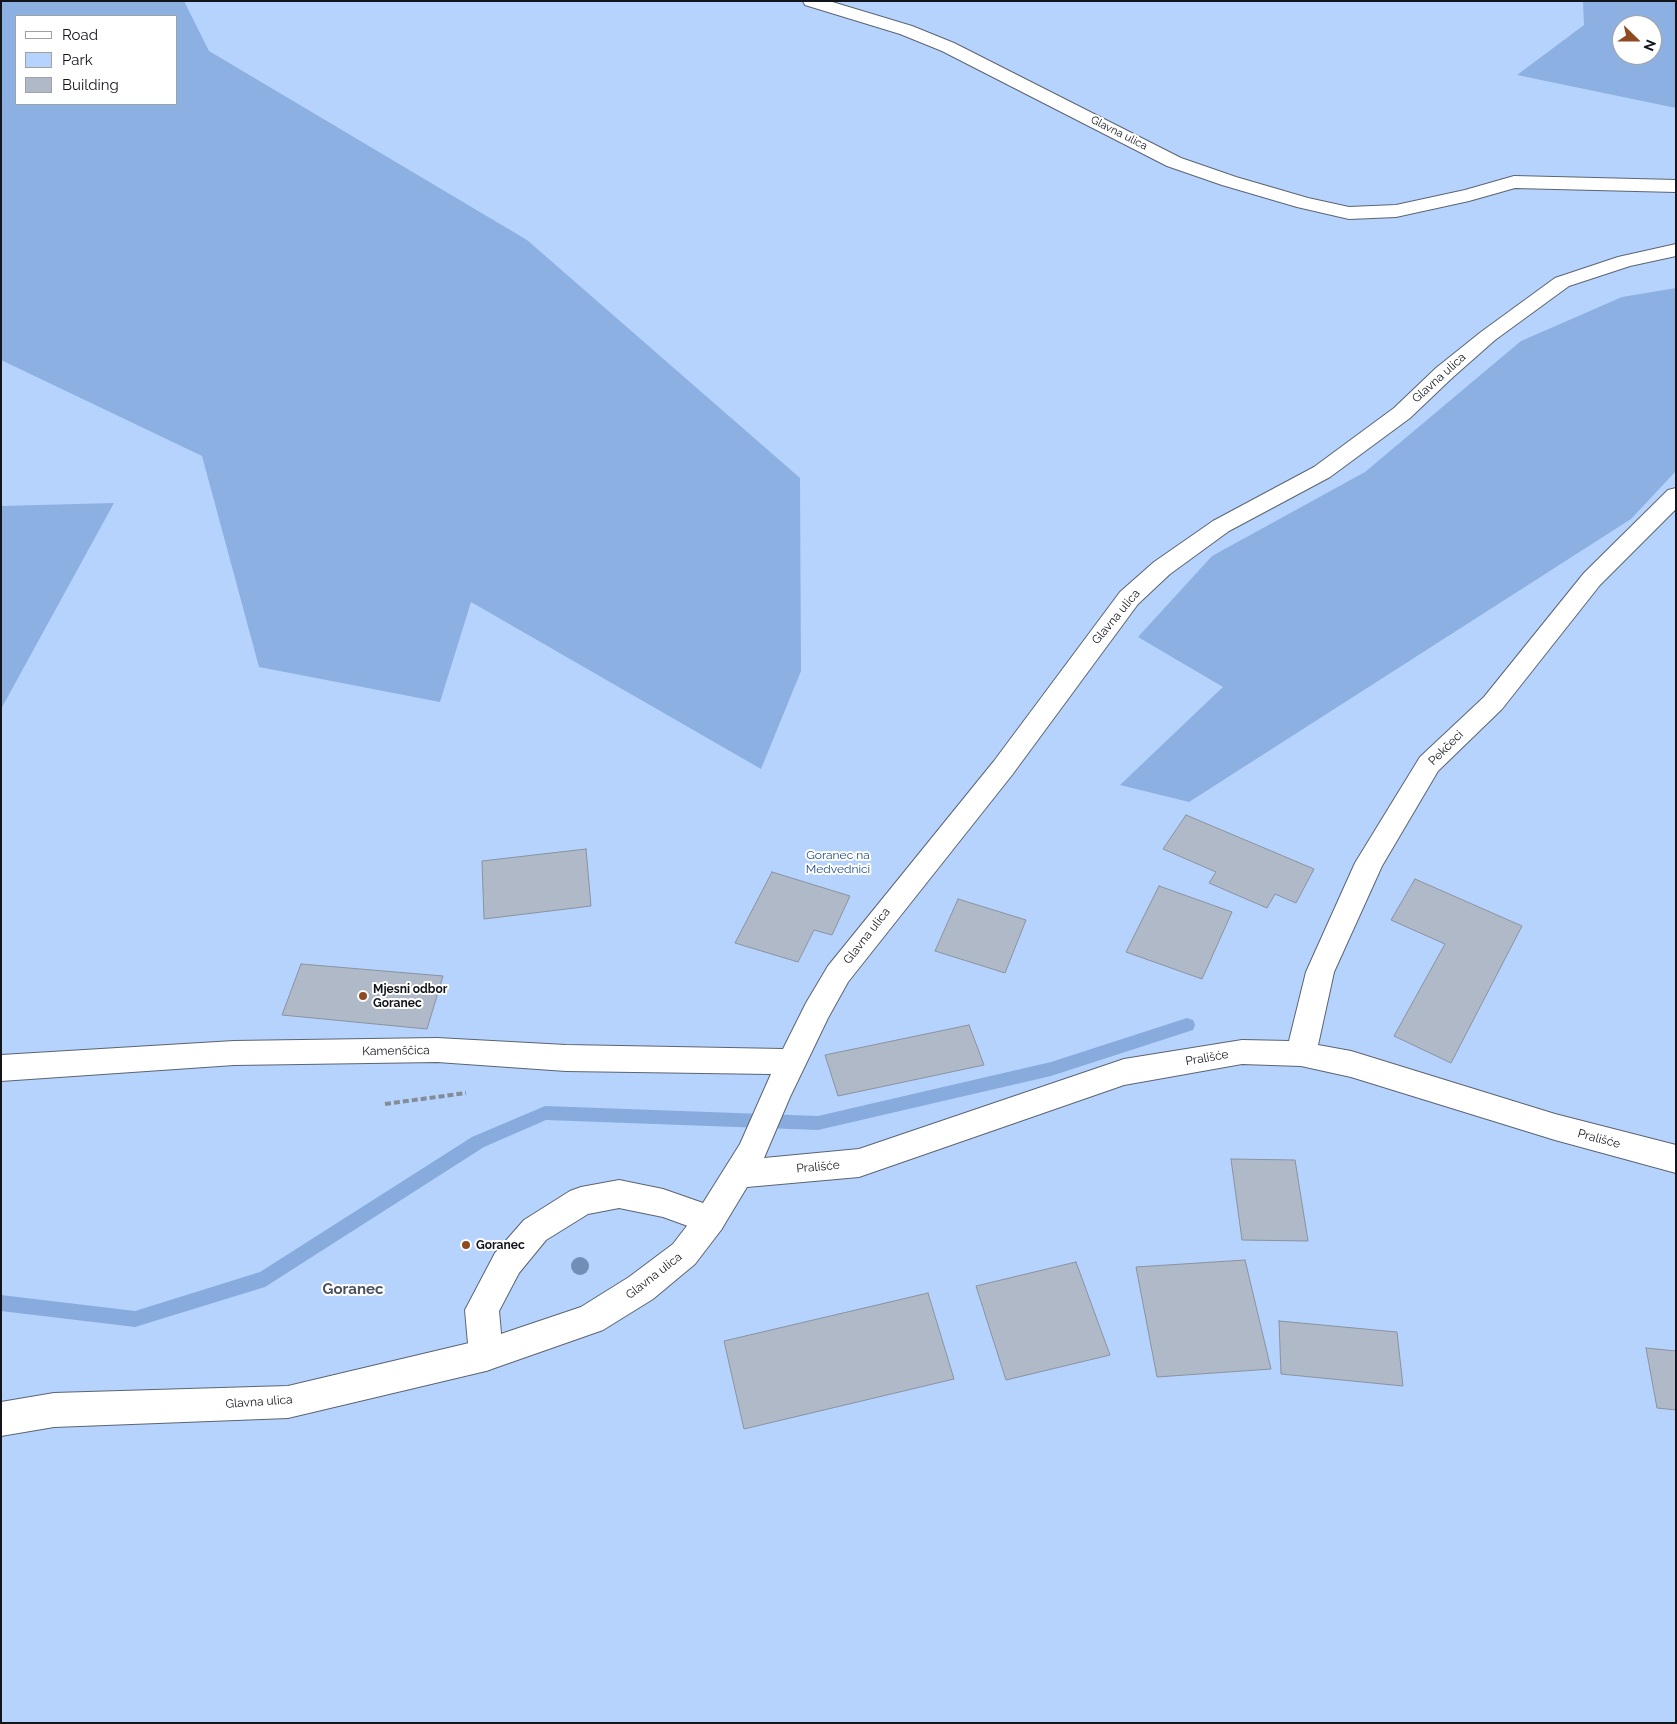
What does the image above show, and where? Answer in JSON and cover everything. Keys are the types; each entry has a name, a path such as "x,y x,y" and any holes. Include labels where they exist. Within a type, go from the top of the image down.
{"street":[{"name":"Glavna ulica","path":"811,1 906,30 948,47 1174,162 1229,181 1304,203 1349,213 1396,211 1469,195 1514,182 1676,186"},
{"name":"Glavna ulica","path":"1,1419 54,1410 288,1402 486,1355 592,1319 641,1288 684,1254 710,1220 745,1163 816,1012 838,974 1003,768 1129,598 1155,574 1221,526 1322,472 1402,413 1444,373 1488,336 1562,282 1625,261 1676,250"},
{"name":"Pekčeci","path":"1301,1054 1320,972 1369,863 1429,764 1493,703 1592,578 1676,495"},
{"name":"Kamenščica","path":"1,1068 234,1053 436,1050 566,1058 792,1062"},
{"name":"Prališće","path":"745,1163 859,1163 1124,1072 1242,1052 1301,1054 1352,1064 1555,1127 1676,1159"},
{"path":"486,1355 482,1310 507,1263 535,1230 580,1201 619,1194 663,1203 710,1220"}],"green space":[{"name":"Goranec na Medvednici","path":"1,1 1676,1 1676,1723 1,1723"}],"shaded area":[{"path":"1,1 184,1 209,51 527,240 800,478 801,671 761,769 471,602 440,702 259,667 202,456 1,360"},
{"path":"1583,1 1676,1 1676,108 1517,75 1584,25"},
{"path":"1676,288 1676,471 1631,519 1189,802 1120,785 1223,687 1138,637 1212,556 1365,472 1521,341 1622,297"},
{"path":"114,503 1,709 1,506"}],"building":[{"path":"1186,815 1314,869 1296,903 1275,894 1267,908 1209,883 1216,872 1163,849"},
{"path":"586,849 591,906 484,919 482,861"},
{"path":"772,872 850,896 832,935 814,930 798,962 735,943"},
{"path":"1415,879 1522,926 1451,1063 1394,1036 1445,944 1391,920"},
{"path":"1159,886 1232,912 1202,979 1126,952"},
{"path":"958,899 1026,920 1005,973 935,951"},
{"name":"Mjesni odbor Goranec","path":"301,964 443,976 427,1029 282,1015"},
{"path":"969,1025 984,1065 838,1096 825,1055"},
{"path":"1231,1159 1295,1160 1308,1241 1242,1240"},
{"path":"1245,1260 1271,1369 1157,1377 1136,1267"},
{"path":"1076,1262 1110,1355 1006,1380 976,1286"},
{"path":"928,1293 954,1379 744,1429 724,1341"},
{"path":"1279,1321 1397,1332 1403,1386 1281,1374"},
{"path":"1646,1348 1676,1351 1676,1410 1657,1408"}],"waterway":[{"path":"1,1303 135,1319 265,1279 478,1142 545,1113 818,1123 1051,1069 1187,1025"}],"place":[{"name":"Mjesni odbor Goranec","path":"363,996"},
{"name":"Goranec","path":"466,1245"}],"district":[{"name":"Goranec","path":"353,1289"}]}
